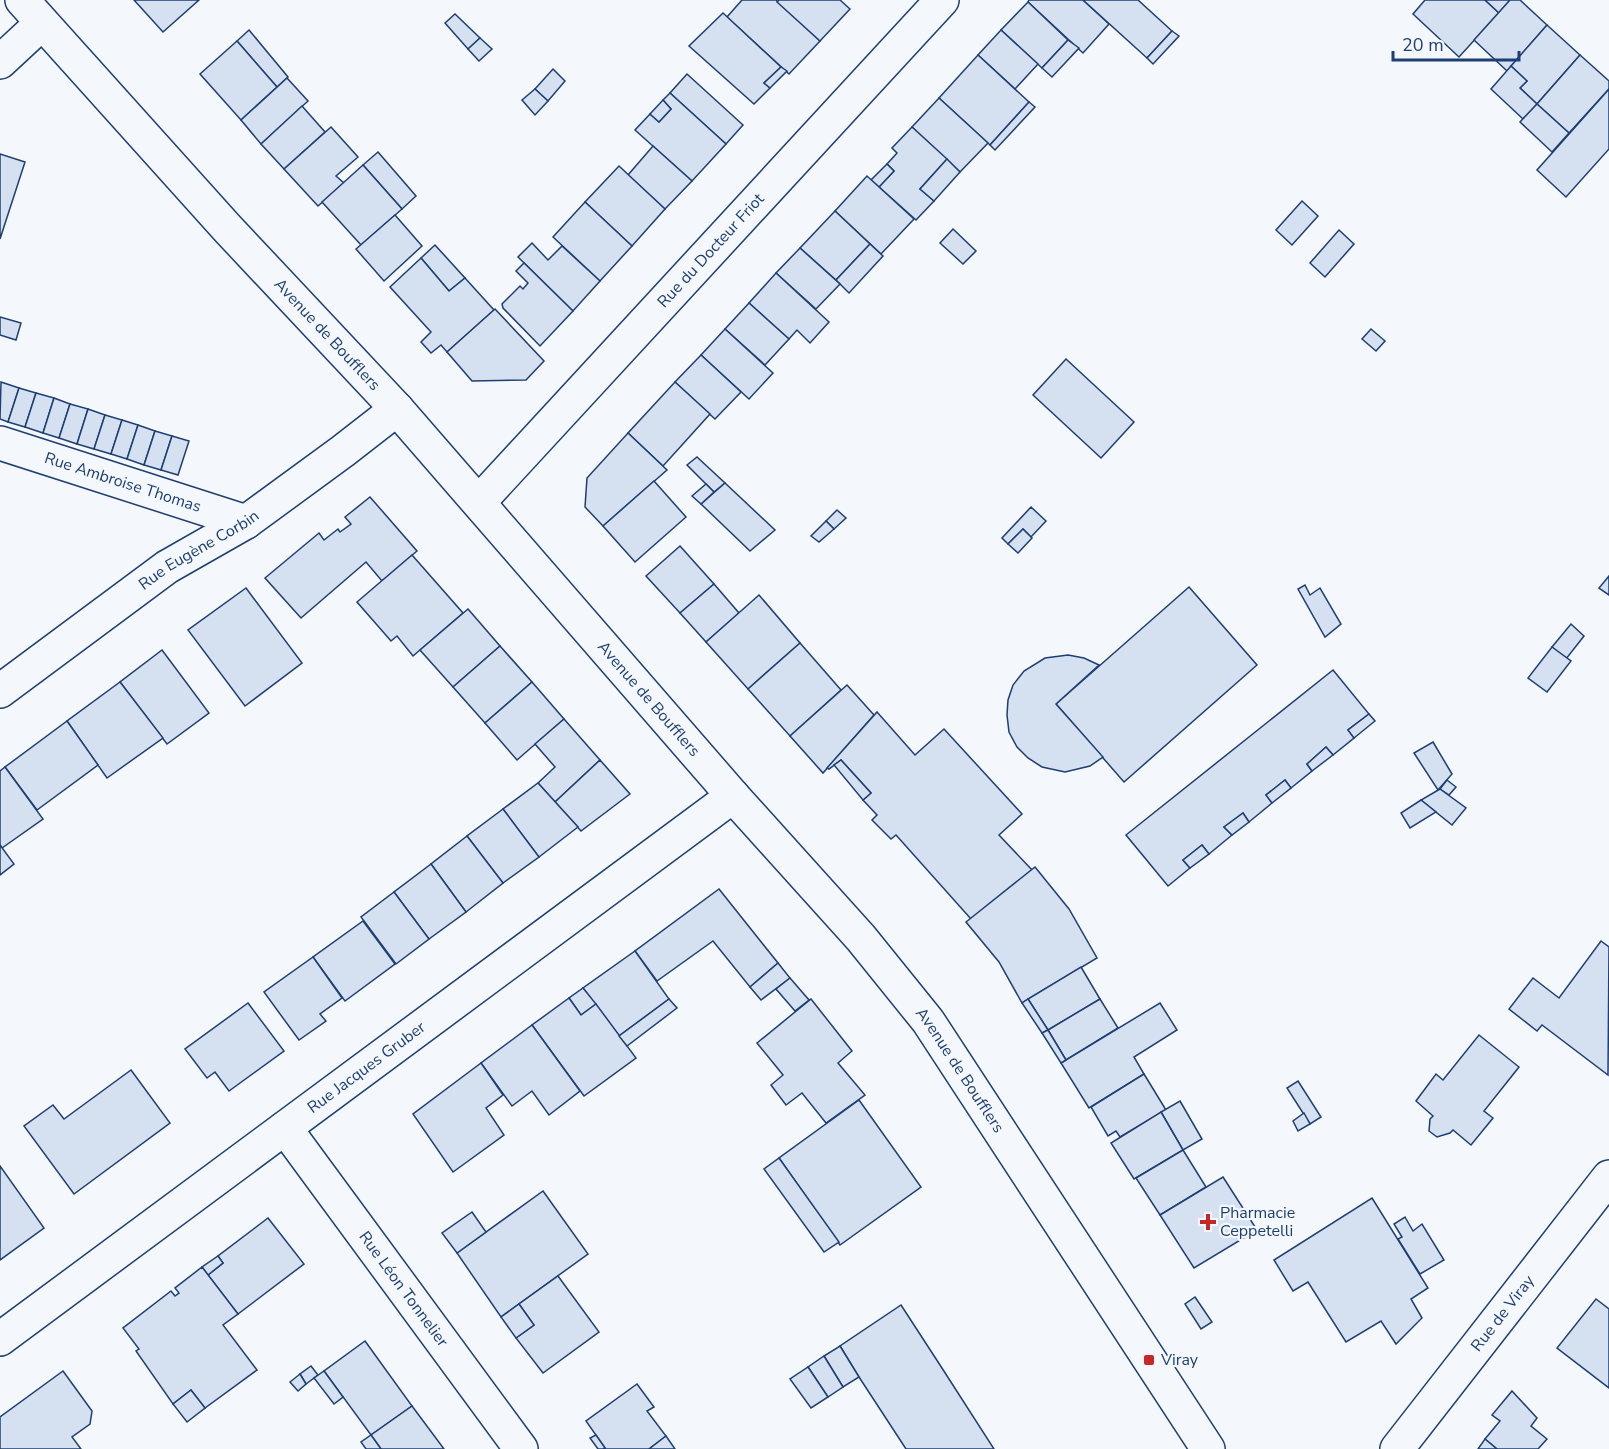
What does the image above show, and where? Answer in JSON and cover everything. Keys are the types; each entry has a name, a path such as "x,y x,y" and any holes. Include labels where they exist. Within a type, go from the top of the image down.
{"street":[{"name":"Rue du Docteur Friot","path":"479,502 942,0"},
{"name":"Avenue de Boufflers","path":"32,12 227,228 397,409 733,796 861,938 928,1021 1208,1449"},
{"path":"0,62 32,12"},
{"name":"Rue Eugène Corbin","path":"0,691 167,567 246,522 397,409"},
{"name":"Rue Ambroise Thomas","path":"0,443 246,522"},
{"name":"Rue Jacques Gruber","path":"0,1339 733,796"},
{"name":"Rue Léon Tonnelier","path":"285,1128 521,1449"},
{"name":"Rue de Viray","path":"1397,1449 1609,1177"}],"building":[{"path":"134,0 199,0 163,32"},
{"path":"742,0 776,0 820,41 789,74 727,17"},
{"path":"779,0 840,0 850,9 820,41 777,2"},
{"path":"1029,0 1083,0 1109,24 1083,53 1028,2"},
{"path":"1083,0 1138,0 1172,31 1147,58"},
{"path":"1425,0 1485,0 1499,13 1459,57 1413,14"},
{"path":"1485,0 1510,0 1499,13"},
{"path":"1510,0 1520,0 1547,25 1507,71 1474,40"},
{"path":"1028,2 1068,40 1042,68 1001,30"},
{"path":"723,13 781,67 764,83 770,88 754,104 689,46"},
{"path":"455,14 480,38 468,49 445,23"},
{"path":"1547,25 1580,55 1537,104 1520,88 1527,81 1511,66"},
{"path":"249,30 288,77 277,87 237,41"},
{"path":"1001,30 1038,64 1015,89 978,55"},
{"path":"1172,31 1179,36 1153,64 1147,58"},
{"path":"480,38 492,49 479,61 468,49"},
{"path":"1068,40 1079,48 1052,77 1042,68"},
{"path":"237,41 277,87 241,120 200,74"},
{"path":"978,55 1029,102 990,145 939,98"},
{"path":"1580,55 1609,81 1609,89 1569,133 1537,104"},
{"path":"1511,66 1527,81 1520,88 1537,104 1523,119 1491,89"},
{"path":"781,67 787,71 770,88 764,83"},
{"path":"553,69 565,81 548,101 535,89"},
{"path":"687,74 743,125 726,144 670,93"},
{"path":"287,78 308,101 261,144 241,120"},
{"path":"535,89 548,101 535,115 522,100"},
{"path":"1609,89 1609,149 1566,197 1537,170"},
{"path":"670,93 726,144 692,181 635,130 650,114 659,122 671,109 663,100"},
{"path":"939,98 988,143 960,172 912,127"},
{"path":"663,100 671,109 659,122 650,114"},
{"path":"1029,102 1035,107 995,150 990,145"},
{"path":"1537,104 1569,133 1552,152 1520,122"},
{"path":"302,106 325,132 284,169 261,144"},
{"path":"331,127 358,157 336,176 344,183 318,206 284,169"},
{"path":"912,127 947,159 920,189 934,201 916,220 879,187 894,171 887,164 897,153 892,148"},
{"path":"653,146 692,181 665,209 628,175"},
{"path":"378,152 416,196 402,209 363,165"},
{"path":"0,154 25,162 0,239"},
{"path":"947,159 960,172 934,201 920,189"},
{"path":"887,164 894,171 879,187 871,180"},
{"path":"363,165 402,209 361,245 322,202"},
{"path":"619,166 665,209 632,246 585,202"},
{"path":"867,176 914,219 881,254 835,211"},
{"path":"1302,201 1318,216 1292,245 1276,230"},
{"path":"585,202 632,246 600,281 553,237"},
{"path":"835,211 870,244 836,280 800,248"},
{"path":"395,215 422,246 384,281 356,249"},
{"path":"953,229 976,251 963,264 940,243"},
{"path":"1339,230 1354,244 1325,277 1310,263"},
{"path":"532,243 548,260 562,246 600,281 573,311 518,257"},
{"path":"870,244 883,256 849,293 836,280"},
{"path":"435,245 465,278 449,291 421,258"},
{"path":"800,248 840,284 816,309 776,273"},
{"path":"421,258 449,291 465,278 494,310 447,352 441,345 431,353 421,342 431,332 390,287"},
{"path":"524,263 573,311 540,346 503,308 502,304 520,286 523,289 528,283 516,271"},
{"path":"776,273 829,322 810,343 797,330 789,339 749,303"},
{"path":"749,303 789,339 765,365 725,329"},
{"path":"495,309 544,361 526,380 472,381 447,352"},
{"path":"0,317 21,323 16,340 0,335"},
{"path":"725,329 773,373 749,399 701,355"},
{"path":"1371,329 1385,341 1376,351 1362,339"},
{"path":"701,355 741,392 715,419 675,382"},
{"path":"1066,359 1134,422 1101,458 1033,395"},
{"path":"1,382 19,388 8,422 0,419"},
{"path":"675,382 710,414 663,466 628,433"},
{"path":"19,388 36,393 25,427 8,422"},
{"path":"36,393 54,398 43,433 25,427"},
{"path":"54,398 70,404 59,438 43,433"},
{"path":"70,404 88,409 77,444 59,438"},
{"path":"88,409 105,415 94,449 77,444"},
{"path":"105,415 122,420 111,454 94,449"},
{"path":"122,420 138,425 127,459 111,454"},
{"path":"138,425 155,431 144,465 127,459"},
{"path":"155,431 172,436 161,470 144,465"},
{"path":"628,433 667,470 603,526 585,507 587,478"},
{"path":"172,436 189,441 178,475 161,470"},
{"path":"697,457 725,483 714,492 687,465"},
{"path":"654,481 686,517 635,562 603,526"},
{"path":"725,483 775,530 750,551 701,504"},
{"path":"706,484 714,492 701,504 692,496"},
{"path":"370,497 417,551 382,581 366,562 301,618 265,578 319,533 324,540 338,529 340,532 351,524 345,517"},
{"path":"1031,507 1046,521 1031,537 1023,529 1008,544 1002,538"},
{"path":"837,510 846,518 834,529 826,521"},
{"path":"826,521 834,529 819,542 811,536"},
{"path":"1023,529 1032,538 1018,553 1008,544"},
{"path":"680,546 714,584 680,613 646,576"},
{"path":"412,555 463,613 413,656 397,636 391,641 357,602"},
{"path":"1609,576 1609,595 1599,588"},
{"path":"714,584 739,613 706,642 680,613"},
{"path":"1305,585 1310,595 1320,588 1341,624 1325,637 1298,589"},
{"path":"1189,587 1257,665 1124,782 1056,704"},
{"path":"246,588 302,663 245,706 188,630"},
{"path":"759,595 800,643 748,689 706,642"},
{"path":"468,609 500,646 453,687 420,650"},
{"path":"1571,624 1584,636 1566,659 1552,647"},
{"path":"800,643 841,690 790,736 748,689"},
{"path":"500,646 532,682 485,723 453,687"},
{"path":"1552,647 1571,661 1547,692 1528,678"},
{"path":"162,650 209,713 167,744 120,682"},
{"path":"1068,655 1084,658 1099,665 1056,704 1103,757 1090,766 1065,772 1042,767 1028,758 1017,747 1009,732 1007,715 1008,700 1013,685 1024,671 1045,658"},
{"path":"1333,670 1369,714 1348,730 1354,738 1333,755 1326,747 1307,764 1312,771 1291,788 1285,780 1266,795 1272,803 1249,822 1243,813 1224,827 1232,835 1209,854 1202,845 1183,860 1190,868 1168,886 1126,835"},
{"path":"120,682 163,738 107,778 67,721"},
{"path":"532,682 564,719 517,760 485,723"},
{"path":"847,685 874,715 823,773 790,736"},
{"path":"877,712 915,755 944,729 1022,814 999,835 1032,870 971,919 896,835 891,839 872,820 877,815 863,800 871,793 841,760 829,769 827,768"},
{"path":"1369,714 1375,721 1354,738 1348,730"},
{"path":"564,719 600,760 555,802 538,783 555,767 535,744"},
{"path":"67,721 98,765 37,810 5,767"},
{"path":"1433,742 1452,774 1438,790 1414,753"},
{"path":"1326,747 1333,755 1312,771 1307,764"},
{"path":"600,760 630,794 581,831 555,802"},
{"path":"841,760 871,793 863,800 834,765"},
{"path":"5,767 43,819 2,848 0,845 0,771"},
{"path":"1285,780 1291,788 1272,803 1266,795"},
{"path":"1447,780 1456,787 1449,795 1440,789"},
{"path":"538,783 578,827 539,857 503,809"},
{"path":"1440,789 1466,808 1452,825 1421,800"},
{"path":"1421,800 1436,812 1410,828 1401,813"},
{"path":"503,809 539,857 503,883 467,836"},
{"path":"1243,813 1249,822 1232,835 1224,827"},
{"path":"467,836 503,883 466,912 431,864"},
{"path":"0,845 14,864 0,875"},
{"path":"1202,845 1209,854 1190,868 1183,860"},
{"path":"431,864 466,912 429,939 394,892"},
{"path":"1035,867 1069,909 1097,958 1022,1003 999,962 966,922"},
{"path":"719,889 778,963 750,987 713,941 657,981 635,951"},
{"path":"394,892 429,939 396,964 361,917"},
{"path":"363,921 395,964 345,1001 313,957"},
{"path":"1601,941 1609,947 1608,1075 1542,1025 1537,1031 1509,1009 1533,978 1559,998"},
{"path":"635,951 669,999 619,1036 583,988"},
{"path":"313,957 342,998 320,1014 326,1021 299,1040 264,992"},
{"path":"778,963 790,978 761,1000 750,987"},
{"path":"1081,967 1100,999 1048,1030 1028,999"},
{"path":"790,978 809,1000 795,1011 776,989"},
{"path":"583,988 596,1004 581,1015 569,998"},
{"path":"569,998 581,1015 596,1004 636,1058 584,1096 532,1025"},
{"path":"669,999 677,1008 627,1046 619,1036"},
{"path":"811,999 852,1051 838,1063 865,1095 826,1123 802,1093 786,1105 771,1085 783,1075 757,1043"},
{"path":"1028,999 1048,1030 1042,1033 1022,1003"},
{"path":"1100,999 1118,1028 1066,1060 1048,1030"},
{"path":"248,1003 284,1051 229,1091 215,1072 207,1078 185,1049"},
{"path":"1160,1003 1177,1030 1134,1057 1144,1074 1089,1108 1061,1063"},
{"path":"532,1025 580,1091 549,1115 532,1091 512,1106 481,1063"},
{"path":"1048,1030 1066,1060 1061,1063 1042,1033"},
{"path":"1479,1035 1519,1067 1484,1111 1493,1118 1471,1145 1453,1130 1437,1137 1429,1131 1430,1119 1433,1116 1416,1101 1436,1074 1443,1080"},
{"path":"481,1063 503,1095 486,1108 504,1135 453,1172 413,1114"},
{"path":"131,1070 170,1123 74,1194 24,1126 53,1105 64,1119"},
{"path":"1144,1074 1166,1110 1120,1137 1116,1131 1108,1136 1091,1107"},
{"path":"1298,1081 1321,1117 1310,1124 1287,1088"},
{"path":"859,1100 921,1187 840,1245 779,1158"},
{"path":"1180,1101 1202,1139 1183,1150 1161,1112"},
{"path":"1161,1112 1183,1150 1134,1179 1111,1143"},
{"path":"1304,1113 1310,1124 1298,1131 1293,1121"},
{"path":"1183,1150 1206,1187 1160,1215 1136,1178"},
{"path":"779,1158 839,1242 824,1252 764,1169"},
{"path":"0,1166 44,1228 0,1260"},
{"name":"Pharmacie Ceppetelli","path":"1223,1177 1257,1230 1194,1268 1160,1215"},
{"path":"543,1191 588,1254 501,1317 457,1253"},
{"path":"1372,1198 1428,1288 1411,1299 1422,1318 1396,1344 1381,1321 1346,1342 1308,1282 1293,1291 1274,1260"},
{"path":"472,1212 486,1232 457,1253 442,1233"},
{"path":"1405,1217 1413,1231 1422,1224 1444,1260 1420,1274 1398,1239 1402,1237 1394,1224"},
{"path":"268,1218 304,1264 238,1314 208,1275 223,1263 218,1256"},
{"path":"218,1256 223,1263 208,1275 202,1267"},
{"path":"202,1267 238,1314 223,1325 257,1370 205,1408 191,1390 173,1404 136,1351 139,1349 123,1328 171,1291 175,1296 179,1293 175,1288"},
{"path":"558,1276 599,1332 543,1373 516,1338 534,1325 519,1304"},
{"path":"1195,1297 1212,1322 1201,1329 1185,1304"},
{"path":"1596,1299 1609,1309 1609,1388 1557,1348"},
{"path":"519,1304 534,1325 516,1338 501,1317"},
{"path":"901,1305 994,1449 906,1449 859,1377 840,1346"},
{"path":"365,1341 412,1406 371,1435 324,1371"},
{"path":"840,1346 859,1377 843,1387 824,1356"},
{"path":"824,1356 843,1387 828,1397 808,1367"},
{"path":"311,1366 318,1375 306,1384 300,1374"},
{"path":"808,1367 828,1397 811,1408 790,1379"},
{"path":"63,1371 92,1411 90,1424 72,1437 81,1449 0,1449 0,1417"},
{"path":"324,1371 343,1397 334,1404 314,1378"},
{"path":"300,1374 306,1384 298,1391 290,1382"},
{"path":"637,1384 654,1407 647,1411 666,1436 649,1449 603,1449 605,1448 586,1421"},
{"path":"191,1390 205,1408 187,1422 173,1404"},
{"path":"1512,1391 1537,1418 1531,1426 1547,1439 1538,1449 1497,1449 1485,1439 1500,1421 1492,1415"},
{"path":"412,1406 444,1449 381,1449 371,1435"},
{"path":"371,1435 381,1449 366,1449 361,1442"},
{"path":"596,1435 605,1448 598,1449 590,1438"},
{"path":"666,1436 675,1449 649,1449"},
{"path":"1485,1439 1497,1449 1478,1449"}],"place":[{"name":"Pharmacie Ceppetelli","path":"1208,1222"},
{"name":"Viray","path":"1149,1360"}]}
